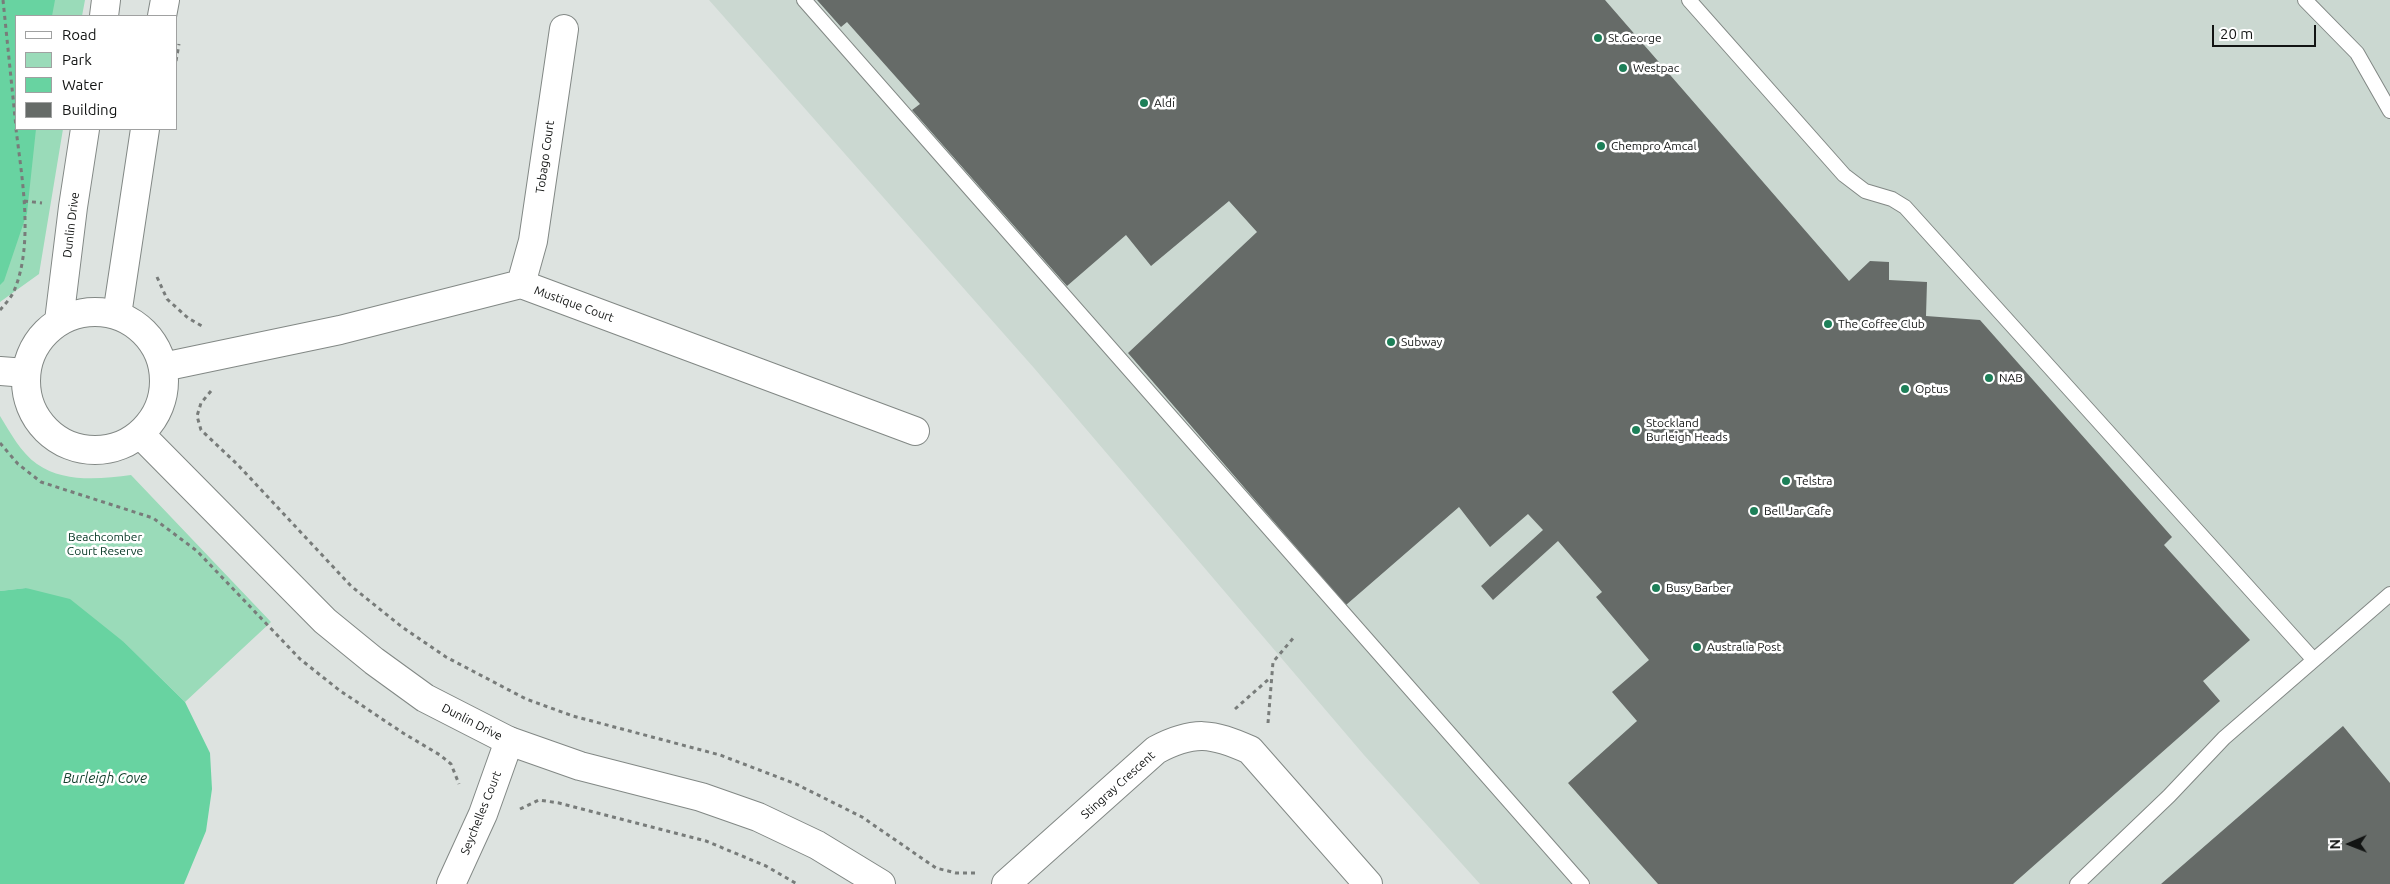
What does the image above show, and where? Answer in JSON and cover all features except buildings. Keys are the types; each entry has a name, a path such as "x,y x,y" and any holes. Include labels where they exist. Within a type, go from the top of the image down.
{"street":[{"path":"104,15 106,0"},
{"path":"162,15 165,0"},
{"name":"Tobago Court","path":"521,284 533,241 564,29"},
{"name":"Dunlin Drive","path":"59,321 73,207 86,130"},
{"path":"117,315 145,130"},
{"name":"Mustique Court","path":"163,367 340,330 521,284 915,431"},
{"path":"98,311 117,315 134,323 147,335 157,350 163,367 164,386 160,404 152,420 140,434 122,445 102,450 82,449 62,442 46,430 34,413 27,394 13,372 32,353 43,335 59,321 78,313 98,311"},
{"name":"Dunlin Drive","path":"140,434 325,620 374,661 425,698 509,741 580,766 701,797 758,817 816,844 881,884"},
{"name":"Stingray Crescent","path":"994,880 1156,750 1176,740 1199,736 1223,738 1250,750 1368,884"},
{"name":"Seychelles Court","path":"451,884 483,814 509,741"}],"lane":[{"path":"804,0 1582,884"},
{"path":"1689,0 1844,175 1865,191 1892,199 1905,206 2312,660"},
{"path":"2305,0 2357,54 2390,111"},
{"path":"2077,884 2168,796 2224,738 2312,660 2388,601"}],"path":[{"path":"2,0 15,119"},
{"path":"0,310 13,293 23,254 24,200 16,130"},
{"path":"24,200 45,203"},
{"path":"216,386 201,403 198,416 201,430 238,465 352,586 402,627 446,657 526,699 573,716 720,755 796,784 862,817 936,868 956,873 977,873 994,880"},
{"path":"0,443 18,464 41,482 153,518 188,544 300,659 340,690 403,733 440,754 451,764 458,778 461,792"},
{"path":"1264,766 1273,662 1295,636"},
{"path":"514,813 526,805 539,800 559,802 706,841 766,866 797,884"}],"shaded area":[{"path":"709,0 2390,0 2390,884 1480,884 1364,755 1034,368"}],"green space":[{"path":"0,0 85,0 82,15 15,15 15,130 63,130 39,274 0,302"},
{"name":"Beachcomber Court Reserve","path":"0,416 26,454 37,464 48,470 71,477 83,478 131,475 271,622 185,702 125,643 26,588 0,591"}],"water":[{"path":"0,0 55,0 52,15 15,15 15,130 36,130 27,213 4,281 0,285"},
{"name":"Burleigh Cove","path":"26,588 70,599 125,643 185,702 210,753 212,789 206,831 184,884 0,884 0,591"}],"place":[{"name":"St.George","path":"1598,38"},
{"name":"Westpac","path":"1623,68"},
{"name":"Aldi","path":"1144,103"},
{"name":"Chempro Amcal","path":"1601,146"},
{"name":"The Coffee Club","path":"1828,324"},
{"name":"Subway","path":"1391,342"},
{"name":"NAB","path":"1989,378"},
{"name":"Optus","path":"1905,389"},
{"name":"Stockland Burleigh Heads","path":"1636,430"},
{"name":"Telstra","path":"1786,481"},
{"name":"Bell Jar Cafe","path":"1754,511"},
{"name":"Busy Barber","path":"1656,588"},
{"name":"Australia Post","path":"1697,647"}]}
